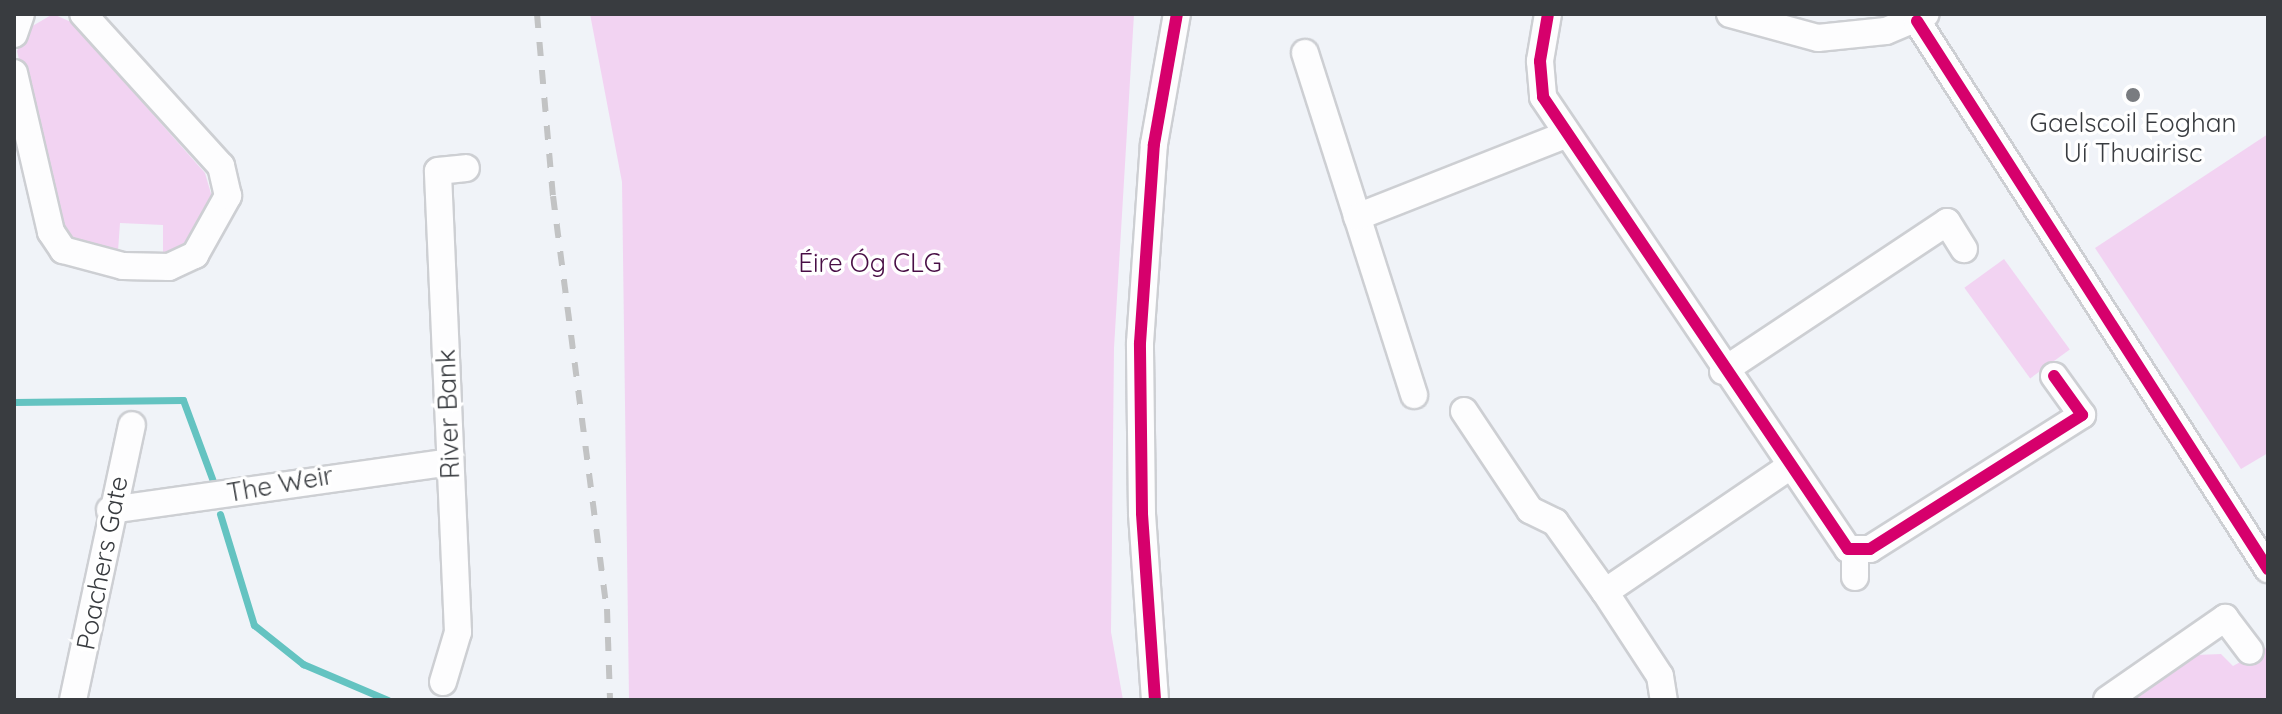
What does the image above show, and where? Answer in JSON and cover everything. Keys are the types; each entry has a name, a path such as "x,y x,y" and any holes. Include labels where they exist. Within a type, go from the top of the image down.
{"street":[{"path":"14,34 21,14"},
{"path":"14,73 51,232 63,250 123,266 169,267 195,255 228,196 221,166 83,14"},
{"path":"1548,14 1540,61 1543,97 1565,135 1837,539 1855,549 1870,549 2082,415 2054,376"},
{"path":"1730,14 1818,38 1872,34 1921,17 2268,569"},
{"path":"1155,700 1142,513 1140,343 1154,144 1174,19"},
{"path":"1305,53 1414,395"},
{"path":"1357,217 1565,135"},
{"name":"River Bank","path":"443,682 458,632 438,171 466,168"},
{"path":"1723,371 1947,222 1964,249"},
{"path":"1464,411 1530,510 1555,522 1605,592 1660,676 1664,700"},
{"name":"Poachers Gate","path":"73,700 110,510 132,425"},
{"name":"The Weir","path":"110,510 450,462"},
{"path":"1605,592 1789,467"},
{"path":"1855,549 1855,577"},
{"path":"2107,700 2225,618 2250,651"}],"green space":[{"path":"53,14 71,22 205,173 212,197 183,245 163,254 163,225 120,223 118,251 71,247 60,236 17,51 29,28"},
{"name":"Éire Óg CLG","path":"590,14 1134,14 1114,348 1111,632 1123,700 629,700 622,182"},
{"path":"2268,134 2268,453 2241,469 2095,248"},
{"path":"2004,259 2070,350 2030,378 1964,288"},
{"path":"2268,647 2268,700 2129,700 2196,655 2221,654 2233,666"}],"waterway":[{"path":"14,402 183,400 213,481"},
{"path":"220,514 254,625 303,664 388,700"}],"railway":[{"path":"537,14 553,196 607,609 610,700"}],"cycle path":[{"path":"1155,700 1142,513 1140,343 1154,144 1177,14"},
{"path":"1548,14 1540,61 1543,97 1848,549 1870,549 2082,415 2054,376"},
{"path":"1917,21 2268,569"}],"place":[{"name":"Gaelscoil Eoghan Uí Thuairisc","path":"2133,95"}]}
